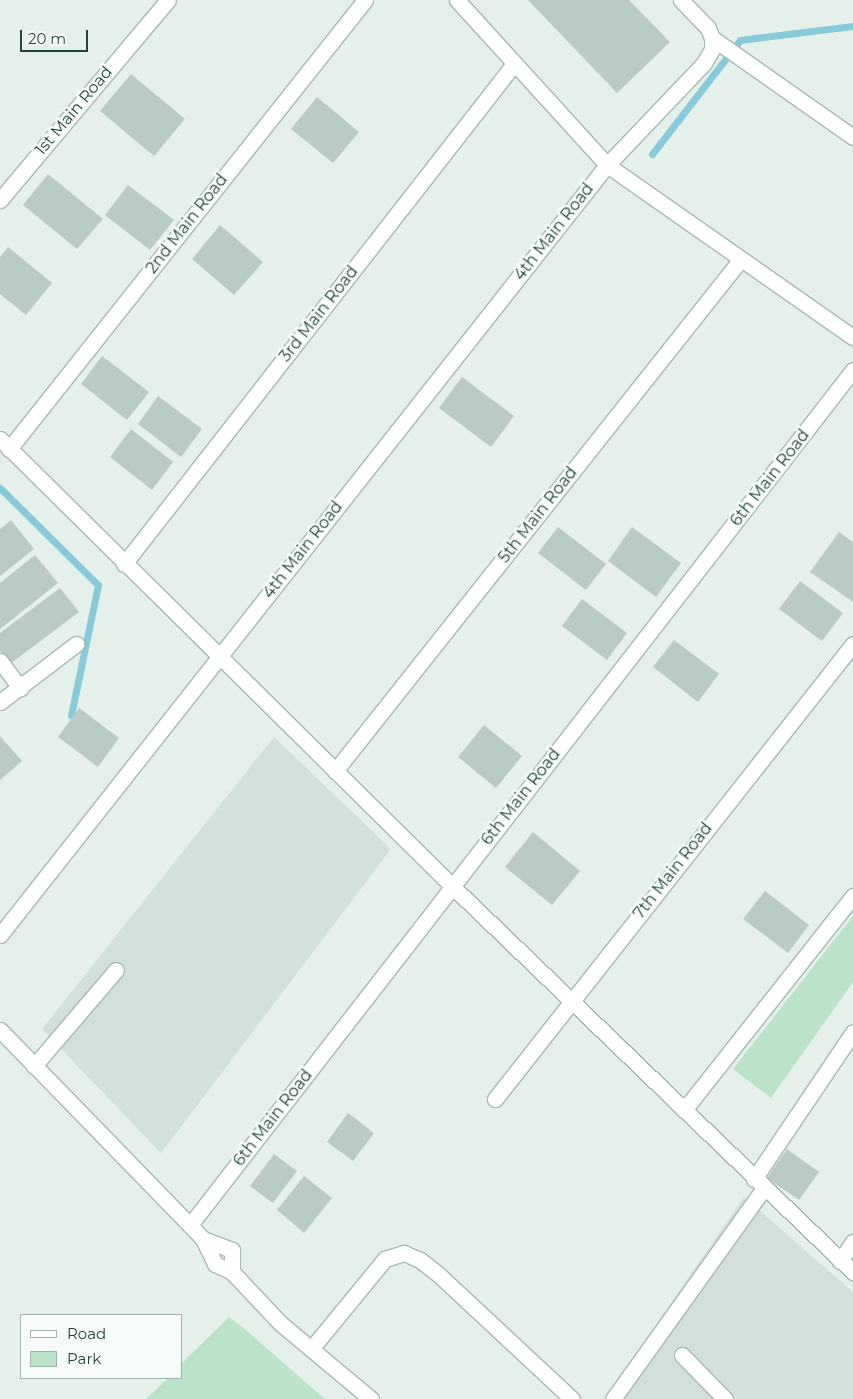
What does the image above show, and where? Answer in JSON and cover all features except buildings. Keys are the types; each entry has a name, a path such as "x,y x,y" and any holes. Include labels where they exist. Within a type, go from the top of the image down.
{"street":[{"name":"1st Main Road","path":"0,200 168,0"},
{"name":"2nd Main Road","path":"5,444 365,0"},
{"path":"457,0 607,165 853,338"},
{"path":"681,0 708,28 712,38 853,137"},
{"name":"4th Main Road","path":"0,935 607,165 704,62 712,49 712,38"},
{"name":"3rd Main Road","path":"124,564 514,64"},
{"name":"5th Main Road","path":"335,771 741,259"},
{"name":"6th Main Road","path":"190,1225 853,370"},
{"path":"5,444 124,564 452,886 853,1272"},
{"path":"0,702 76,644"},
{"name":"7th Main Road","path":"495,1099 570,1000 853,644"},
{"path":"0,660 20,688"},
{"path":"684,1110 853,896"},
{"path":"34,1066 116,970"},
{"path":"0,1030 203,1239 215,1264 232,1272 280,1322 371,1399"},
{"path":"613,1399 759,1183 853,1032"},
{"path":"840,1261 853,1242"},
{"path":"312,1349 385,1259 404,1253 420,1260 438,1274 572,1399"},
{"path":"682,1355 725,1399"}],"shaded area":[{"path":"274,737 391,849 161,1153 42,1029"},
{"path":"744,1197 853,1292 853,1399 605,1399"}],"green space":[{"path":"853,916 853,982 771,1098 733,1069"},
{"path":"229,1317 325,1399 146,1399 167,1379 182,1379 182,1363"}],"waterway":[{"path":"652,154 740,40 853,26"},
{"path":"0,488 98,585 71,715"}]}
